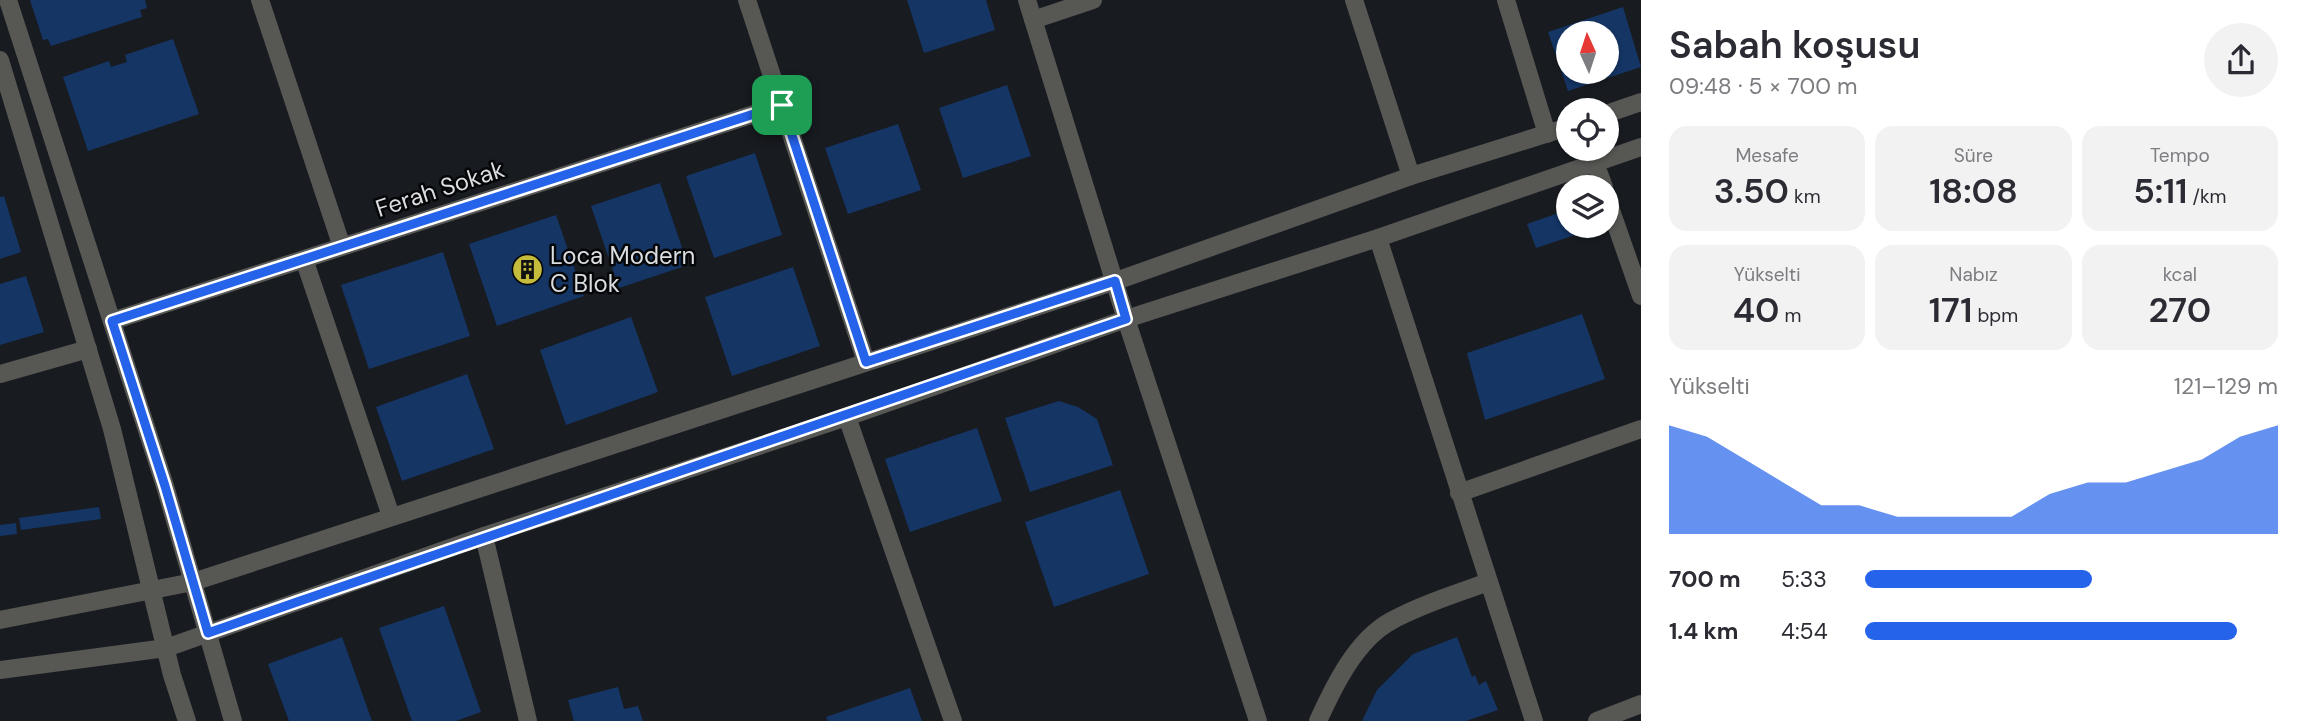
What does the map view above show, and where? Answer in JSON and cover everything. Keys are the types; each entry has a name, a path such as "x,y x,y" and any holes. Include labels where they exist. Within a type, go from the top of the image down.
{"street":[{"path":"8,0 112,321 233,721"},
{"path":"260,0 342,247"},
{"path":"747,0 866,362"},
{"path":"1027,0 1126,319 1258,721"},
{"path":"1033,20 1093,0"},
{"path":"1354,0 1412,176"},
{"path":"1506,0 1547,134"},
{"path":"0,60 112,429 166,648 187,721"},
{"path":"1619,110 1641,102"},
{"name":"Ferah Sokak","path":"112,321 782,105"},
{"path":"0,620 193,582 1115,281 1412,176 1556,131"},
{"path":"0,670 166,648 484,536 847,417 1126,319 1378,238 1641,147"},
{"path":"1595,163 1600,175"},
{"path":"1619,233 1641,296"},
{"path":"1378,238 1534,721"},
{"path":"304,259 391,516"},
{"path":"0,374 88,349"},
{"path":"847,417 953,721"},
{"path":"1460,493 1641,429"},
{"path":"484,536 528,721"},
{"path":"1318,721 1341,676 1368,639 1389,621 1488,582"},
{"path":"1597,721 1641,704"}],"building":[{"path":"30,0 145,0 147,8 140,10 142,17 51,46 48,39 43,40"},
{"path":"907,0 986,0 995,30 924,53"},
{"path":"1623,7 1641,67 1619,74 1619,21 1581,21"},
{"path":"1556,29 1556,56 1548,32"},
{"path":"173,39 199,114 88,151 63,77 109,61 111,67 127,62 125,55"},
{"path":"1566,84 1589,84 1568,91"},
{"path":"1007,85 1031,156 963,178 939,108"},
{"path":"898,124 921,190 848,214 825,148"},
{"path":"755,153 782,235 714,258 686,176"},
{"path":"660,183 688,265 619,288 591,206"},
{"path":"4,196 21,252 0,259 0,197"},
{"path":"1556,214 1556,238 1566,238 1536,248 1527,224"},
{"name":"Loca Modern C Blok","path":"556,215 584,296 497,326 469,244"},
{"path":"443,252 470,336 369,369 341,285"},
{"path":"793,267 820,346 732,376 705,297"},
{"path":"26,276 44,332 0,345 0,284"},
{"path":"1582,314 1605,379 1485,420 1467,353"},
{"path":"631,317 658,392 566,425 540,350"},
{"path":"467,374 494,449 402,481 376,407"},
{"path":"1059,401 1078,407 1097,419 1113,465 1030,492 1005,418"},
{"path":"977,428 1002,501 910,532 885,459"},
{"path":"1120,490 1149,574 1054,607 1025,522"},
{"path":"99,507 101,519 21,530 19,518"},
{"path":"16,523 17,534 0,536 0,525"},
{"path":"444,606 481,712 456,721 412,721 379,628"},
{"path":"342,637 372,721 289,721 268,664"},
{"path":"1457,637 1472,677 1475,675 1479,685 1486,681 1498,710 1466,721 1362,721 1377,690 1413,654"},
{"path":"618,687 624,709 638,706 643,721 574,721 568,700"},
{"path":"910,688 922,721 828,721 826,717"}],"place":[{"name":"Loca Modern C Blok","path":"527,270"}],"route":[{"path":"782,105 866,362 1115,281 1126,319 847,417 484,536 208,633 165,486 112,321 782,105"}]}
